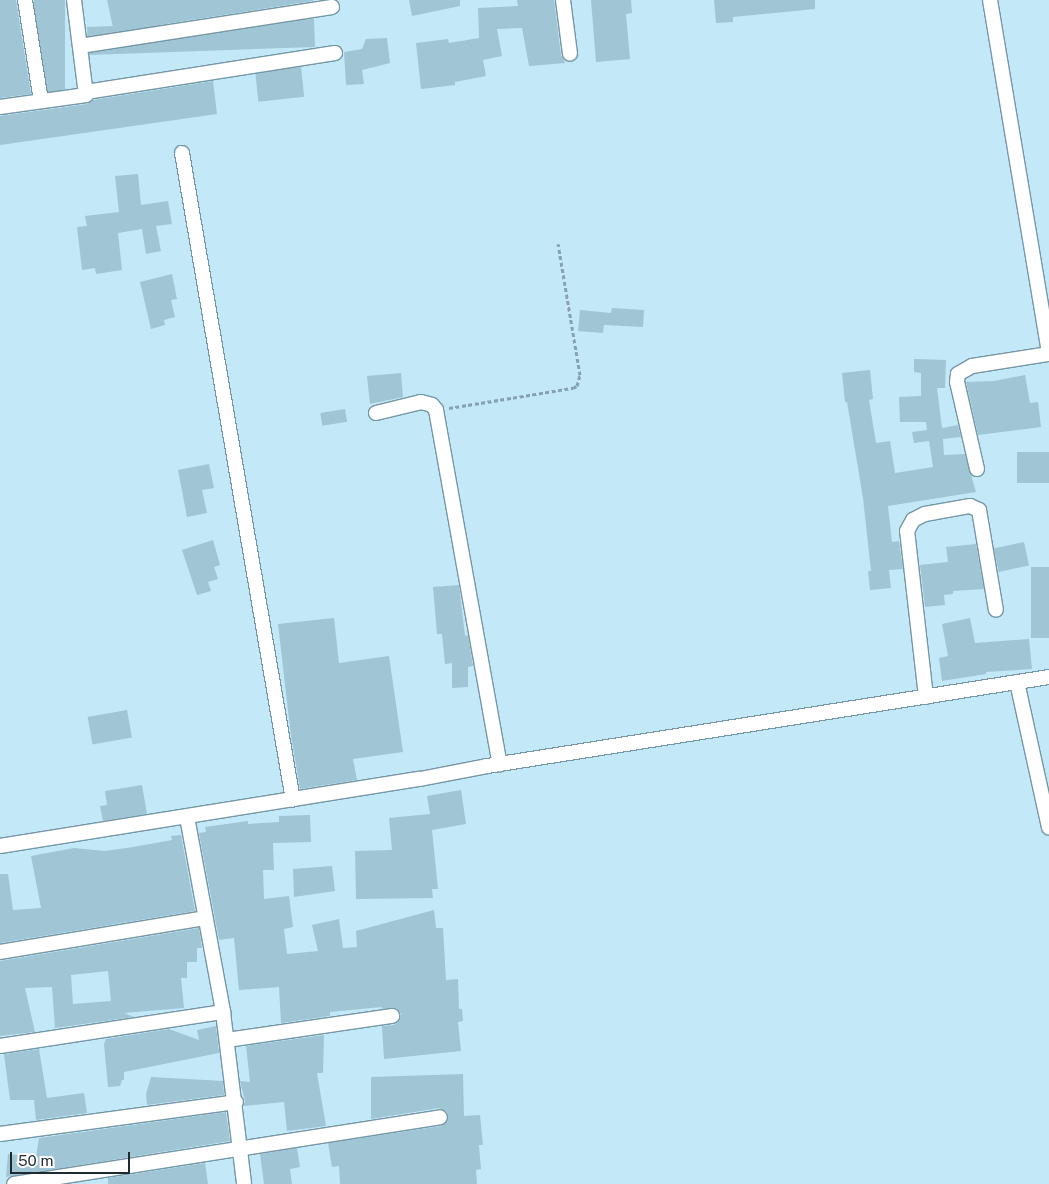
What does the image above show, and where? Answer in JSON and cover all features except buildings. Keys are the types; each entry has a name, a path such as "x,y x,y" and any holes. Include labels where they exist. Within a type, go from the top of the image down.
{"street":[{"path":"25,0 41,101"},
{"path":"74,0 86,92"},
{"path":"563,0 570,54"},
{"path":"977,469 957,382 958,374 972,366 1049,353 990,0"},
{"path":"80,46 332,7"},
{"path":"0,107 86,95 86,92 335,53"},
{"path":"182,153 293,800"},
{"path":"376,413 421,402 432,405 436,410 500,764"},
{"path":"926,697 907,531 913,520 925,514 970,506 979,510 996,610"},
{"path":"0,846 1049,677"},
{"path":"1017,682 1049,828"},
{"path":"187,817 223,1012 236,1102 244,1184"},
{"path":"0,952 205,918"},
{"path":"0,1046 223,1012"},
{"path":"227,1040 392,1016"},
{"path":"0,1134 236,1102"},
{"path":"14,1184 240,1150 440,1117"}],"path":[{"path":"436,410 577,386 580,375 558,244"}]}
